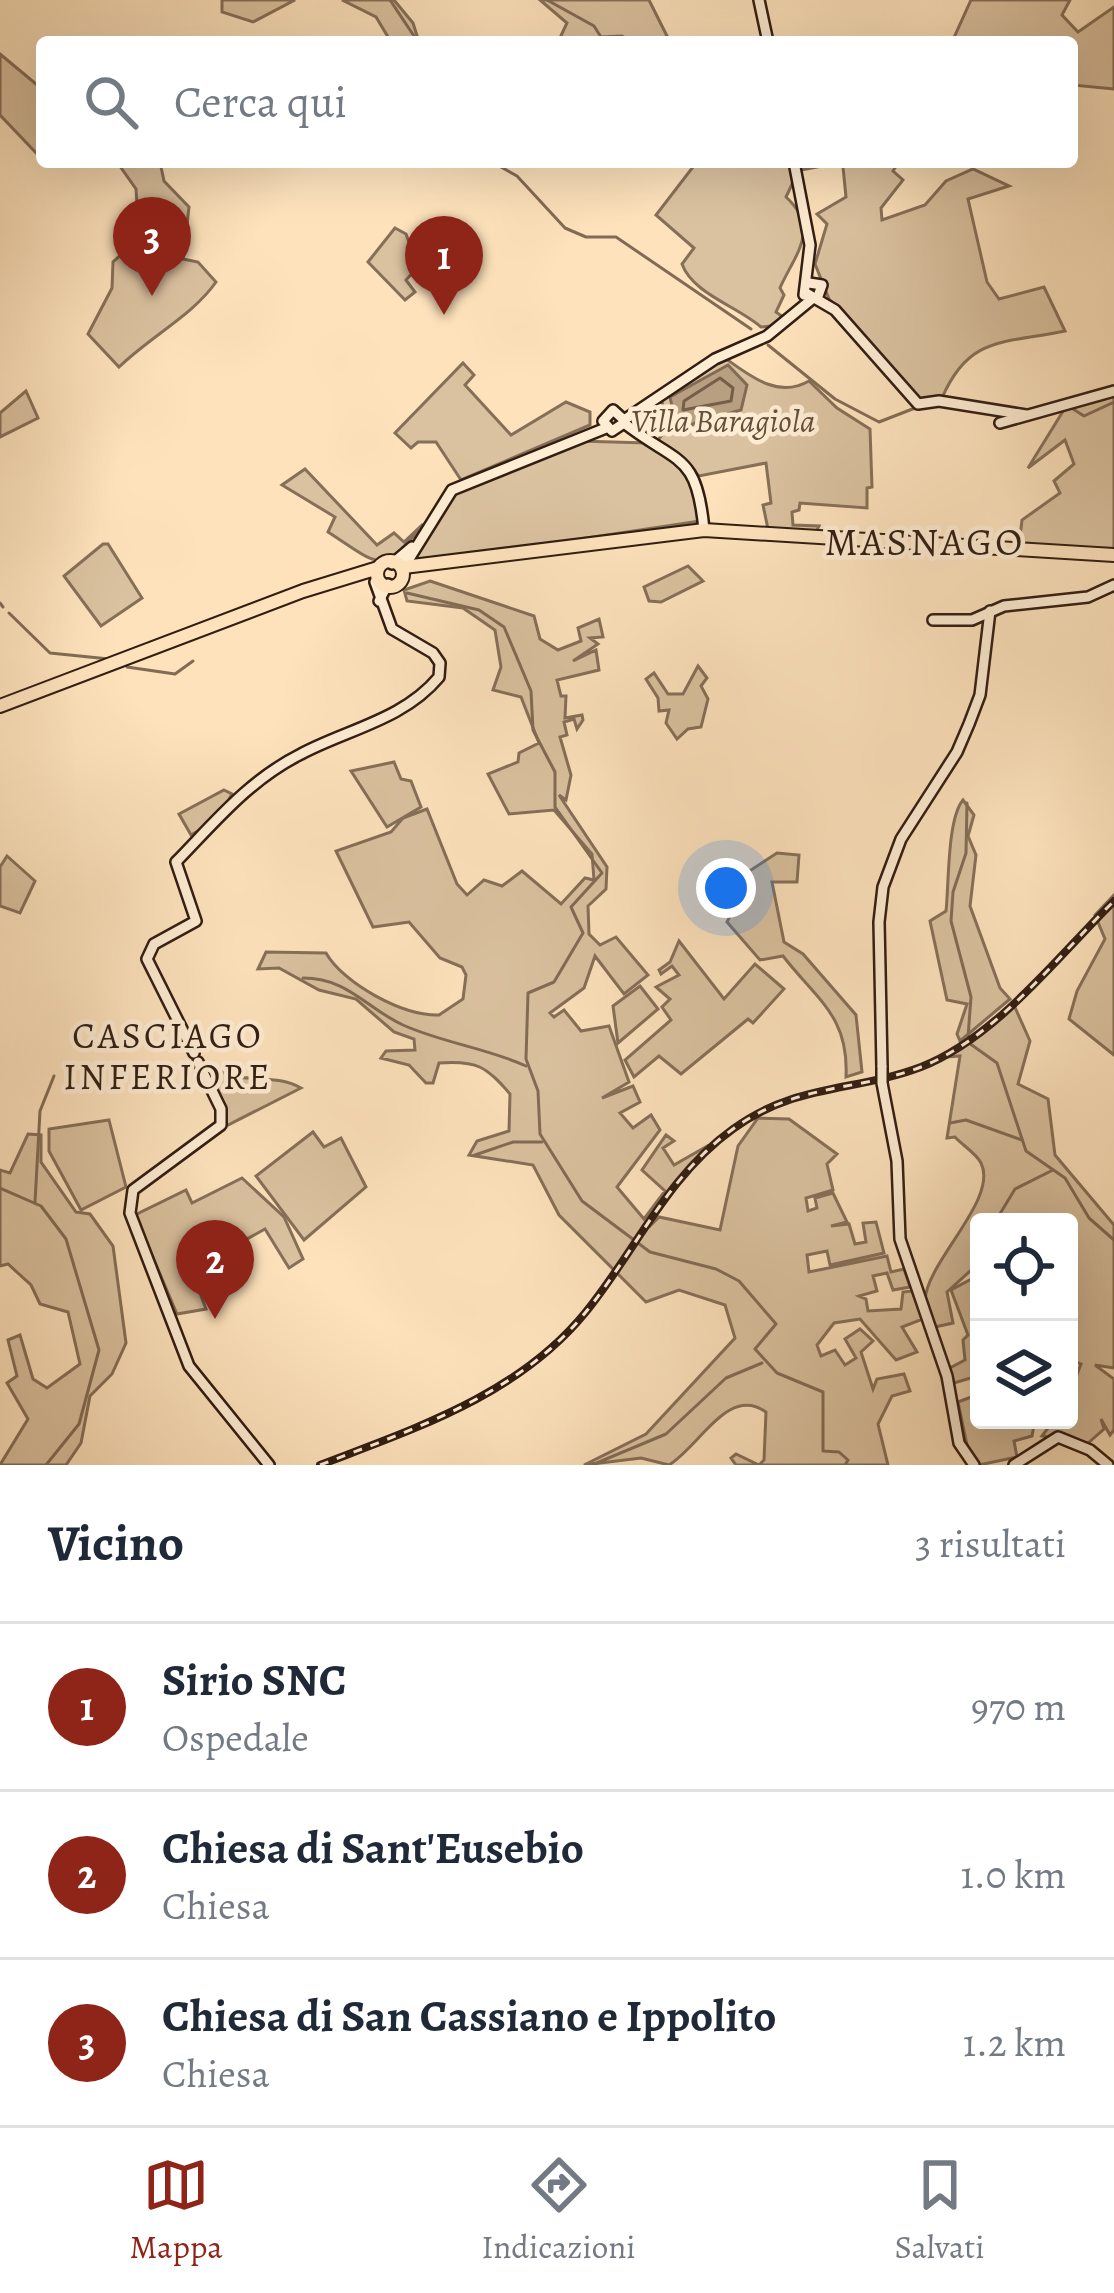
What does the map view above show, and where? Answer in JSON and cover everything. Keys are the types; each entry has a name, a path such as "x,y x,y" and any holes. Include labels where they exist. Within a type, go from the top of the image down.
{"main road":[{"path":"0,706 346,578 704,530 1114,555"}],"street":[{"path":"758,0 768,36"},
{"path":"795,168 813,291 830,304 918,404 939,401 980,412 1026,415"},
{"path":"269,1465 189,1366 130,1213 133,1190 220,1125 221,1109 147,959 154,944 196,921 176,862 216,826 239,792 301,754 382,721 439,677 437,657 392,629 379,601 390,574 448,494 604,424 622,421 721,356 767,336 813,291"},
{"path":"980,412 1000,422 1114,391"},
{"path":"604,424 610,411 687,464 700,494 704,530"},
{"path":"933,620 967,621 1083,598 1114,585"},
{"path":"974,1465 959,1443 947,1376 900,1239 896,1161 882,1063 878,922 883,887 902,837 965,732 980,695 989,616"},
{"path":"1015,1465 1058,1438 1090,1450 1108,1465"}],"green space":[{"path":"222,0 295,0 253,22 222,12"},
{"path":"342,0 394,0 417,36 387,36 376,17"},
{"path":"540,0 649,0 667,36 561,36 567,23"},
{"path":"971,0 1070,0 1062,15 1078,32 1114,7 1114,89 1078,86 1078,36 955,36"},
{"path":"0,54 36,84 36,153 0,115"},
{"path":"121,168 161,168 164,181 189,207 183,259 198,262 216,282 196,305 119,367 88,334 112,288 113,262 139,238 136,189"},
{"path":"692,168 791,168 794,180 786,197 797,209 803,232 780,288 784,295 776,312 783,317 767,331 770,326 761,327 696,284 682,264 694,248 656,215"},
{"path":"843,168 895,168 903,180 881,208 882,220 925,205 946,181 973,169 1009,186 968,199 987,282 999,299 1044,287 1065,331 991,346 964,363 942,398 920,400 829,299 815,264 827,224 817,214 846,197"},
{"path":"395,228 406,234 418,267 406,280 415,292 405,300 368,262"},
{"name":"Villa Baragiola","path":"725,358 775,386 809,381 837,408 870,429 872,487 867,488 867,508 800,503 799,510 792,512 793,525 819,526 816,532 768,529 763,505 771,503 766,463 699,476 658,440 671,423 660,398"},
{"path":"463,363 474,375 465,385 511,435 566,402 590,412 590,425 461,480 436,442 418,442 411,448 395,433"},
{"path":"26,391 38,418 0,437 0,413"},
{"path":"1114,394 1114,550 1019,545 1022,520 1060,493 1054,481 1074,464 1065,440 1028,468 1065,408"},
{"path":"578,441 647,443 689,471 700,521 420,563 414,558 446,503 462,488"},
{"path":"305,469 377,545 394,533 404,542 423,526 388,559 370,558 328,532 335,517 282,485"},
{"path":"108,544 142,598 101,626 64,576"},
{"path":"688,566 703,581 661,602 649,601 644,587"},
{"path":"430,581 534,616 540,639 558,650 581,641 578,628 599,619 603,637 590,638 598,644 573,661 596,650 599,670 557,680 561,696 566,696 565,718 582,715 583,720 577,729 574,719 564,722 567,735 560,737 571,775 566,800 559,795 607,867 606,889 588,906 589,934 600,945 616,937 648,975 624,994 595,956 584,988 550,1013 554,1017 564,1010 581,1031 609,1026 629,1082 602,1098 633,1086 640,1102 620,1113 633,1128 651,1115 660,1130 617,1187 644,1219 665,1191 642,1170 666,1135 674,1141 663,1148 674,1165 709,1145 647,1221 650,1226 659,1217 720,1230 738,1146 758,1118 789,1119 837,1154 827,1164 833,1190 806,1198 808,1211 817,1208 815,1198 833,1193 847,1222 831,1226 849,1224 855,1244 866,1242 863,1223 876,1222 884,1253 830,1265 827,1251 807,1255 809,1272 887,1256 891,1272 904,1269 910,1287 893,1290 887,1273 873,1276 877,1291 859,1296 866,1299 868,1311 901,1309 903,1292 912,1291 923,1319 902,1327 917,1352 896,1360 860,1319 834,1323 817,1345 821,1356 835,1350 845,1365 856,1358 845,1339 860,1329 873,1341 861,1352 873,1389 877,1379 904,1374 910,1391 892,1396 878,1424 888,1465 759,1465 764,1460 766,1412 739,1406 715,1421 669,1465 641,1458 584,1465 646,1434 735,1338 725,1305 679,1290 646,1302 559,1215 533,1165 469,1155 477,1141 509,1131 510,1094 487,1072 472,1064 439,1063 433,1083 426,1083 409,1065 381,1058 386,1051 415,1050 414,1039 394,1032 356,999 319,990 279,968 258,969 266,952 326,953 359,986 408,1010 439,1015 463,999 466,975 462,967 440,958 409,922 373,927 336,851 391,832 403,818 427,809 457,884 467,895 484,880 502,886 522,871 561,904 585,878 594,880 592,854 554,810 509,814 488,774 518,762 519,753 539,743 521,697 493,690 501,667 495,630 463,608 407,601 404,590"},
{"path":"698,666 707,678 701,686 708,699 701,727 688,729 677,739 666,723 669,710 659,711 658,698 646,679 654,673 668,694 683,694"},
{"path":"394,762 401,779 411,781 421,807 387,827 351,771"},
{"path":"224,790 232,794 218,819 191,835 179,814"},
{"path":"963,800 974,815 968,836 976,855 970,906 1000,988 1010,999 960,1041 957,1034 967,1004 947,1000 930,921 946,911 951,837"},
{"path":"777,853 799,855 797,882 772,882 784,942 803,954 856,1015 862,1072 846,1077 846,1056 836,1024 783,956 760,960 727,922 735,906 716,876 733,863 748,872"},
{"path":"7,856 35,881 20,913 0,906 0,867"},
{"path":"1114,895 1114,1055 1069,1019 1077,991 1105,939 1095,915"},
{"path":"679,941 724,999 755,964 784,989 753,1023 748,1019 681,1074 659,1056 634,1077 625,1060 671,1020 662,1007 670,999 656,987 679,975 672,966 661,974 659,970 670,962"},
{"path":"640,986 658,1009 618,1043 613,1006"},
{"path":"1013,1003 1030,1041 1018,1084 1048,1099 1055,1155 1114,1225 1114,1368 1095,1365 1114,1379 1114,1430 1110,1435 1101,1419 1104,1429 1087,1444 1042,1436 1047,1429 1078,1429 1078,1213 971,1213 984,1178 976,1156 955,1137 947,1138 960,1056 947,1057"},
{"path":"220,1071 301,1088 226,1126 211,1080"},
{"path":"109,1120 126,1187 81,1210 49,1151 49,1129"},
{"path":"313,1132 324,1147 341,1138 366,1187 304,1240 256,1176"},
{"path":"28,1134 41,1135 41,1162 76,1212 90,1214 113,1246 126,1343 112,1374 90,1396 81,1443 66,1465 0,1465 28,1419 7,1383 17,1376 8,1340 20,1335 33,1379 47,1388 80,1364 68,1312 40,1304 31,1285 8,1264 0,1266 0,1170 10,1173"},
{"path":"242,1178 284,1217 303,1259 289,1268 265,1229 200,1265 210,1288 200,1293 206,1309 177,1314 135,1215 186,1190 192,1203"},
{"path":"970,1215 970,1271 947,1292 953,1323 935,1327 925,1303 937,1267"},
{"path":"970,1280 970,1378 954,1383 948,1369 965,1360 963,1340 968,1335 951,1290"},
{"path":"970,1397 970,1429 1033,1429 1032,1436 1014,1441 1017,1457 979,1465 967,1445 958,1402"},
{"path":"736,1454 759,1465 736,1465 731,1458"}],"water":[{"path":"728,365 747,385 741,410 695,423 678,434 670,397"}],"waterway":[{"path":"390,0 414,36"},
{"path":"547,0 594,26 600,36"},
{"path":"503,168 517,176 565,228 586,237 616,237 751,329"},
{"path":"768,345 835,399 879,422 915,408"},
{"path":"1073,409 1084,416 1114,402"},
{"path":"407,593 479,610 504,627 531,691 533,730 555,772 555,807 602,873 571,907 583,933 554,982 528,993 526,1059 538,1091 540,1134 582,1201 650,1252 716,1269 739,1281 776,1324 755,1349 777,1373 823,1392 823,1451 839,1452 848,1460 845,1465"},
{"path":"0,603 3,607"},
{"path":"9,613 50,653 109,659"},
{"path":"127,667 175,674 193,661"},
{"path":"967,803 966,853 953,892 951,921 971,997 968,1037"},
{"path":"303,978 345,988 418,1031 526,1066"},
{"path":"969,1043 997,1063 1026,1151 1065,1178 1089,1218 1114,1240"},
{"path":"35,1202 40,1111 54,1076"},
{"path":"950,1123 966,1120 1022,1140"},
{"path":"475,1155 513,1142 542,1142"},
{"path":"1000,1213 1015,1189 1053,1170"},
{"path":"0,1188 41,1206 66,1239 99,1350 79,1424 46,1465"},
{"path":"592,1465 666,1434 726,1378 762,1363"}],"railway":[{"path":"320,1465 463,1406 529,1366 585,1313 670,1192 733,1129 780,1103 897,1075 949,1054 1025,994 1114,901"}],"place":[{"name":"Chiesa di San Cassiano e Ippolito","path":"152,296"},
{"name":"Sirio SNC","path":"444,315"},
{"name":"Chiesa di Sant'Eusebio","path":"215,1319"}],"district":[{"name":"MASNAGO","path":"925,541"},
{"name":"CASCIAGO INFERIORE","path":"168,1056"}]}
